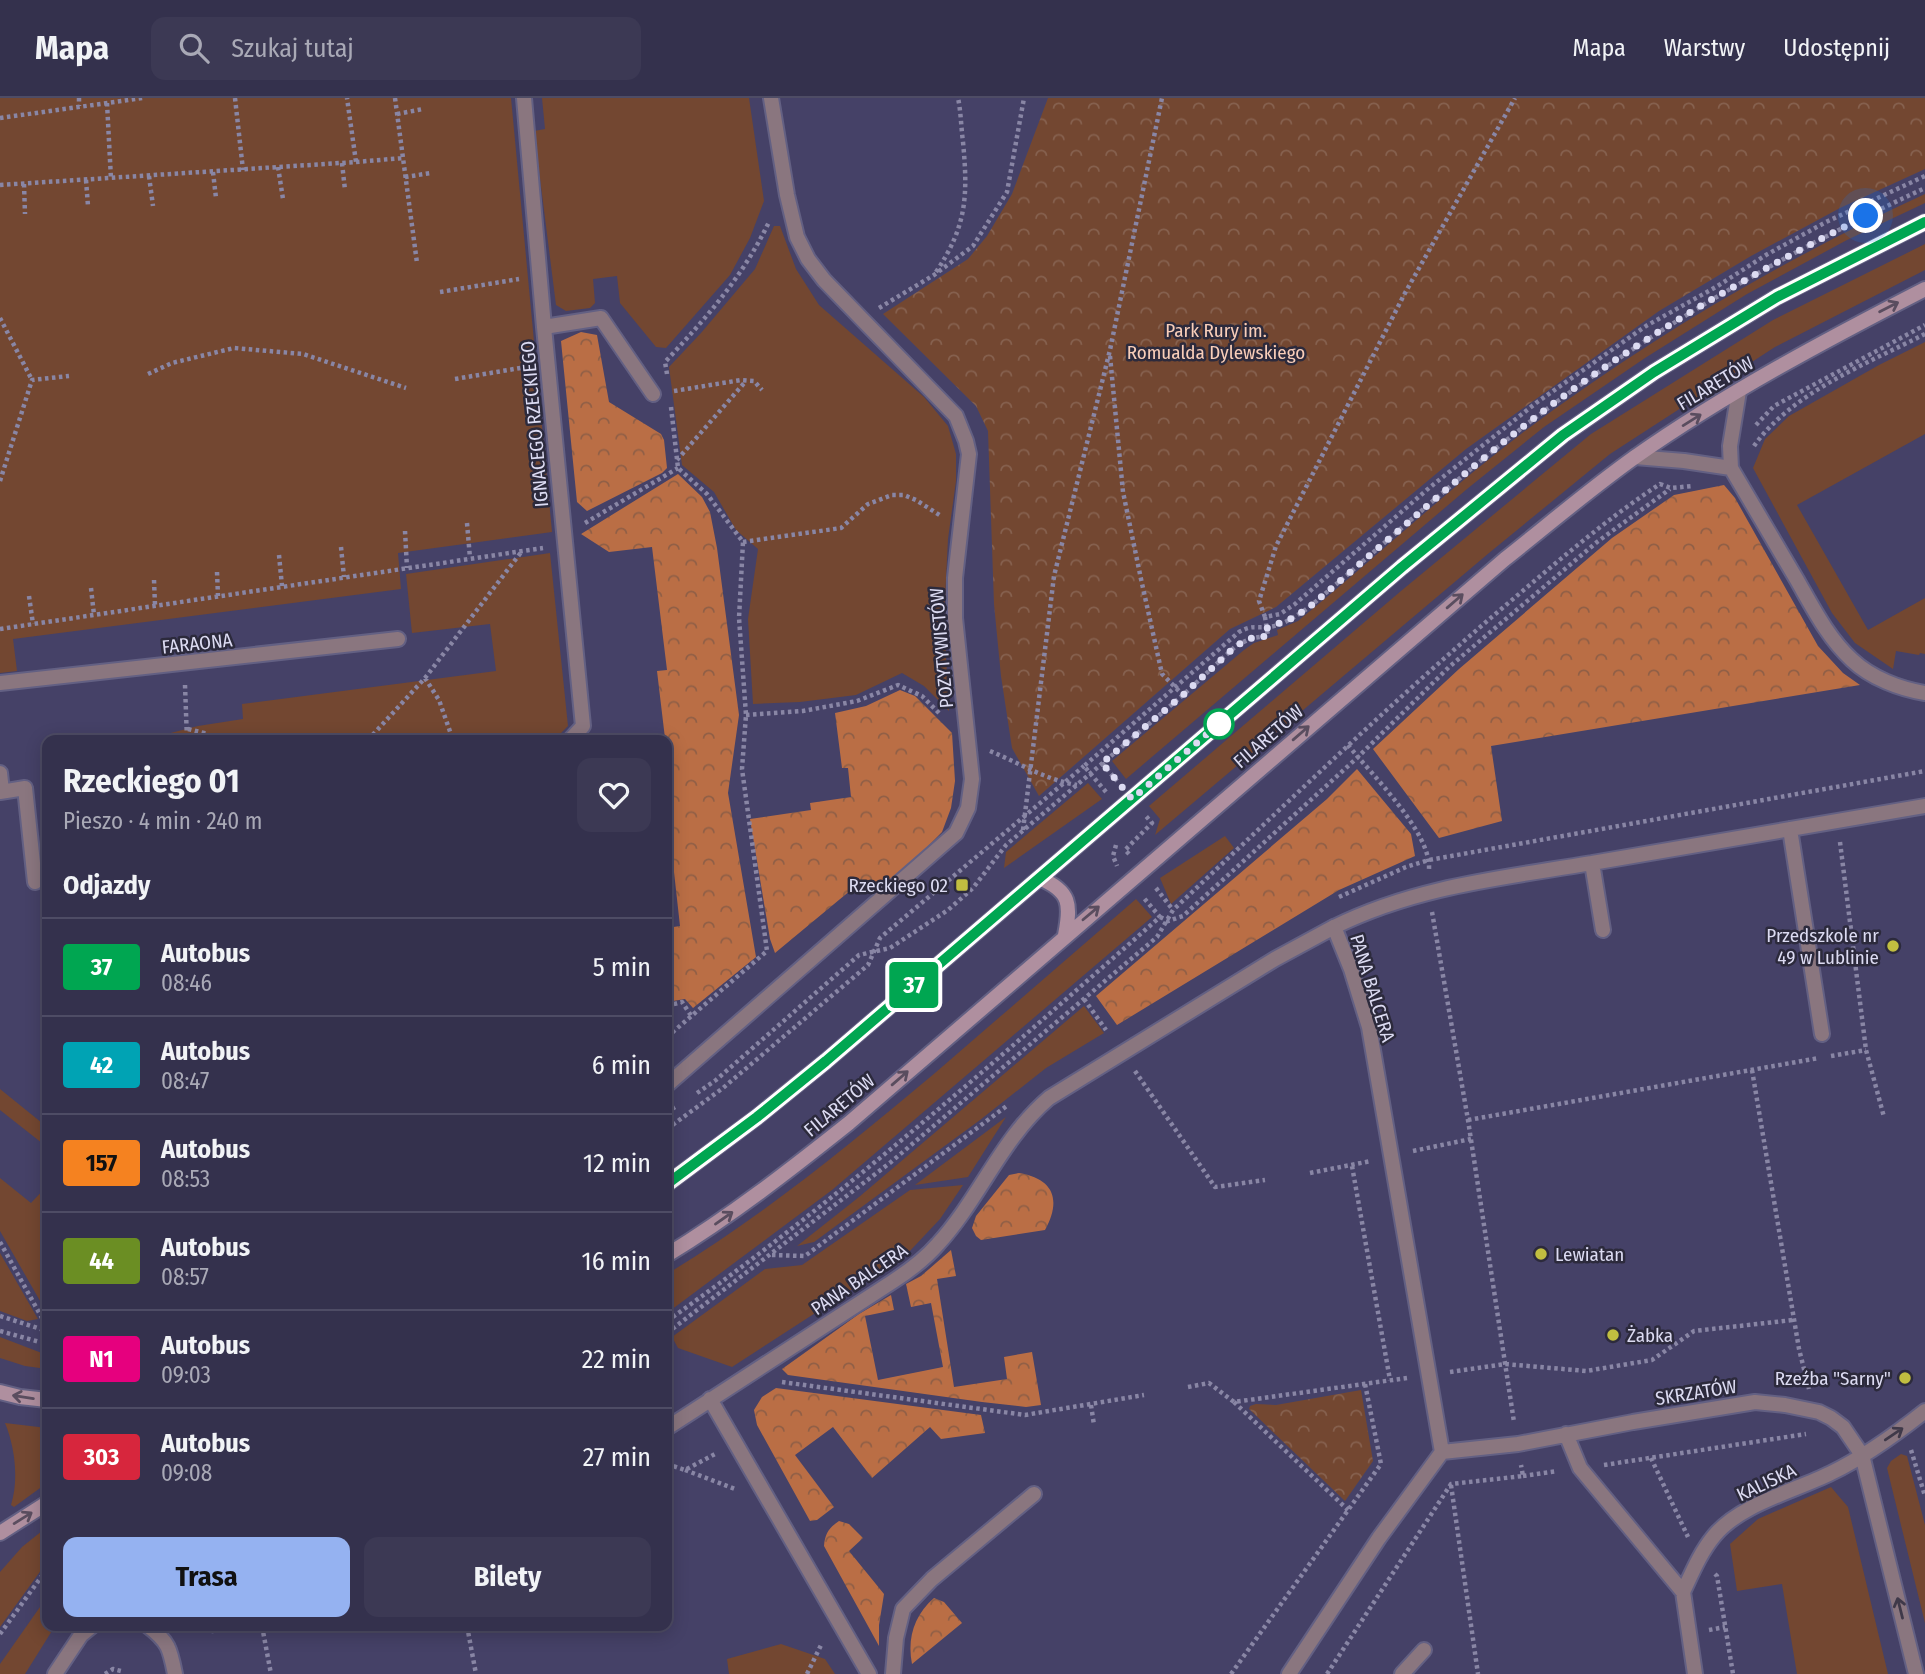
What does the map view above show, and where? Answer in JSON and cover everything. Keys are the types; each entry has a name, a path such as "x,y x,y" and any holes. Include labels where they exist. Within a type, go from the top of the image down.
{"main road":[{"path":"672,1180 757,1117 1449,527 1589,416 1654,372 1777,297 1925,222"},
{"name":"FILARETÓW","path":"672,1252 776,1181 849,1123 1505,559 1635,457 1739,391 1846,329 1925,289"},
{"path":"1039,878 1049,882 1065,896 1070,912 1065,935"},
{"path":"0,1392 42,1399"},
{"path":"0,1533 42,1506"}],"street":[{"name":"IGNACEGO RZECKIEGO","path":"524,98 583,726 575,735"},
{"name":"POZYTYWISTÓW","path":"672,1081 956,833 968,808 972,779 955,618 955,578 969,454 956,416 824,280 808,259 797,237 791,216 771,98"},
{"path":"544,327 601,318 653,394"},
{"path":"1739,391 1730,446 1731,468 1833,640 1854,662 1883,680 1909,691 1925,693"},
{"path":"1635,457 1731,468"},
{"name":"FARAONA","path":"0,684 398,639"},
{"path":"0,773 1,791 32,787 35,882"},
{"path":"1334,927 1383,905 1428,891 1925,806"},
{"path":"1790,829 1822,1034"},
{"path":"1592,863 1603,930"},
{"name":"PANA BALCERA","path":"672,1425 922,1260 948,1233 1027,1117 1049,1098 1275,959 1334,927 1351,969 1369,1027 1442,1452"},
{"path":"710,1399 869,1674"},
{"name":"SKRZATÓW","path":"1442,1452 1517,1444 1755,1402 1819,1412 1843,1427 1862,1455"},
{"path":"1916,1674 1862,1455 1893,1436 1925,1411"},
{"path":"1566,1434 1580,1468 1683,1592 1695,1674"},
{"path":"1289,1674 1379,1538 1442,1452"},
{"name":"KALISKA","path":"1683,1592 1698,1559 1715,1534 1742,1513 1834,1472 1862,1455"},
{"path":"893,1674 902,1609 932,1579 1034,1494"},
{"path":"55,1674 86,1631"},
{"path":"154,1631 166,1642 175,1674"},
{"path":"166,1642 171,1631"},
{"path":"1402,1674 1423,1650"}],"path":[{"path":"79,98 79,106"},
{"path":"0,118 142,98"},
{"path":"235,98 243,170"},
{"path":"347,98 356,162"},
{"path":"395,98 417,263"},
{"path":"934,275 953,247 964,209 967,182 958,98"},
{"path":"873,312 934,275 973,246 1007,192 1024,98"},
{"path":"1023,831 1054,576 1110,350 1162,98"},
{"path":"687,1099 716,1080 859,955 890,948 948,910 973,888 1006,845 1183,695 1237,645 1252,638 1268,636 1259,601 1276,546 1405,293 1515,98"},
{"path":"107,103 111,179"},
{"path":"397,114 423,109"},
{"path":"0,185 403,158"},
{"path":"342,163 345,190"},
{"path":"278,167 283,199"},
{"path":"213,172 216,198"},
{"path":"405,177 431,173"},
{"path":"149,176 153,206"},
{"path":"1265,617 1280,614 1295,604 1450,471 1536,403 1646,326 1814,229 1925,176"},
{"path":"86,180 88,206"},
{"path":"24,184 25,214"},
{"path":"672,1125 788,1034 867,965 880,938 1239,632 1252,625 1267,628 1293,618 1308,608 1503,443 1561,398 1635,347 1770,265 1925,188"},
{"path":"665,362 711,313 737,279 753,255 773,214"},
{"path":"440,292 540,276"},
{"path":"0,318 32,380 0,481"},
{"path":"1730,446 1759,423 1774,406 1925,324"},
{"path":"1731,468 1747,455 1772,422 1847,374 1925,334"},
{"path":"148,374 172,363 234,348 303,354 406,388"},
{"path":"1110,350 1123,492 1162,674 1183,695"},
{"path":"454,379 548,364"},
{"path":"32,380 69,376"},
{"path":"653,394 747,380 754,381 762,390"},
{"path":"677,460 747,380"},
{"path":"669,391 678,468 707,494 743,542 739,618 747,715 742,769 767,951 672,1033"},
{"path":"1084,766 1131,823 1131,832 1115,847 1113,856 1116,865 1160,917 1168,921 1183,916 1358,757 1449,667 1597,542 1703,465"},
{"path":"564,535 678,468"},
{"path":"672,1329 891,1162 1157,937 1173,910 1348,745 1444,658 1613,516 1660,484 1671,488 1696,485"},
{"path":"743,542 841,528 868,505 892,495 904,495 916,500 961,529"},
{"path":"467,523 470,558"},
{"path":"405,531 407,568"},
{"path":"341,547 344,577"},
{"path":"0,629 523,550 425,678 373,735"},
{"path":"279,555 282,586"},
{"path":"216,572 218,596"},
{"path":"154,580 155,606"},
{"path":"92,588 94,615"},
{"path":"29,596 33,624"},
{"path":"181,664 186,695 187,735"},
{"path":"425,678 439,700 451,735"},
{"path":"747,715 803,711 857,701 898,685 922,696 969,742 1031,771 1077,785"},
{"path":"188,729 207,735"},
{"path":"1348,745 1414,827 1429,860 1428,891 1468,1120 1523,1476"},
{"path":"1102,763 1152,823 1125,850 1173,910"},
{"path":"1429,860 1925,771"},
{"path":"1833,789 1866,1049 1884,1117"},
{"path":"672,1317 827,1203 1160,917"},
{"path":"1084,999 1106,1030"},
{"path":"672,1005 682,1002 692,1017"},
{"path":"1468,1120 1866,1049"},
{"path":"1132,1068 1215,1187 1265,1180"},
{"path":"1451,1484 1580,1468 1814,1433 1819,1412 1811,1398 1794,1320 1752,1070"},
{"path":"771,1255 805,1256 1013,1101 1027,1117"},
{"path":"672,1109 677,1106"},
{"path":"1352,1166 1390,1380"},
{"path":"0,1242 42,1320"},
{"path":"0,1317 42,1328"},
{"path":"1234,1402 1506,1364 1586,1371 1652,1360 1694,1331 1794,1320"},
{"path":"0,1331 42,1344"},
{"path":"774,1381 1025,1415 1144,1395"},
{"path":"1188,1387 1209,1383 1234,1402 1348,1510"},
{"path":"1231,1674 1381,1464 1365,1384"},
{"path":"1091,1405 1094,1425"},
{"path":"685,1470 737,1442"},
{"path":"1911,1450 1925,1496"},
{"path":"1651,1458 1698,1559 1717,1576 1733,1674"},
{"path":"672,1466 735,1488 741,1500"},
{"path":"1327,1674 1451,1484"},
{"path":"1451,1484 1478,1674"},
{"path":"0,1634 42,1576"},
{"path":"263,1631 271,1674"},
{"path":"468,1631 476,1674"},
{"path":"807,1674 822,1643 817,1634"},
{"path":"105,1674 113,1669 121,1671"}],"green space":[{"path":"0,98 511,98 552,532 398,553 401,589 13,639 17,671 0,673"},
{"path":"542,98 749,98 764,201 750,238 730,275 666,348 656,347 620,303 617,276 593,279 595,303 590,308 566,311 556,305 534,131 545,129"},
{"name":"Park Rury im. Romualda Dylewskiego","path":"1048,98 1925,98 1925,169 1840,208 1751,256 1659,311 1466,449 1276,607 1230,629 1039,796 1012,748 1001,676 994,604 988,431 976,406 883,314 968,259 987,236 1012,194"},
{"path":"1925,194 1925,203 1847,240 1747,294 1645,358 1544,427 1467,489 1126,779 1112,761 1244,650 1254,643 1278,635 1277,630 1298,621 1464,480 1568,399 1666,334 1767,274"},
{"path":"774,226 780,226 796,269 819,305 924,397 948,426 956,454 944,619 949,711 924,686 902,673 856,695 753,704 748,619 758,549 736,530 714,492 682,465 669,367 755,269"},
{"path":"1925,244 1925,270 1775,347 1610,454 1155,835 1160,819 1149,806 1401,591 1591,434 1773,320"},
{"path":"581,332 597,335 609,402 661,434 667,468 587,511 577,502 561,341"},
{"path":"1925,342 1925,434 1797,505 1868,630 1925,598 1925,654 1896,651 1893,669 1855,643 1832,613 1753,468 1765,439 1789,416"},
{"path":"678,474 702,497 710,512 739,715 728,793 756,957 693,1008 685,999 672,1001 672,927 680,926 672,854 672,735 665,735 657,671 667,670 652,547 609,552 581,534"},
{"path":"1724,485 1735,498 1818,646 1843,673 1860,685 1491,746 1502,821 1439,838 1373,749 1459,669 1612,538 1674,495"},
{"path":"550,553 568,726 559,735 163,735 243,719 242,704 496,671 490,624 412,633 406,574"},
{"path":"900,690 915,696 952,733 955,781 951,808 942,832 878,897 863,880 775,953 770,939 750,819 811,810 810,803 851,797 848,768 842,768 835,713 866,706"},
{"path":"1357,769 1411,834 1415,856 1339,890 1117,1025 1096,996 1327,799"},
{"path":"1088,783 1102,799 1004,868 1006,852"},
{"path":"1225,836 1234,848 1171,904 1160,878"},
{"path":"1136,899 1152,917 832,1190 672,1309 672,1271 771,1204 935,1073"},
{"path":"1084,1006 1104,1033 1046,1068 814,1242 797,1246 859,1197"},
{"path":"0,1089 42,1123 42,1143 0,1110"},
{"path":"1006,1117 968,1177 915,1185"},
{"path":"1019,1173 1040,1180 1052,1193 1053,1210 1045,1230 981,1240 972,1228 976,1216 1009,1175"},
{"path":"0,1178 31,1203 42,1191 42,1304 0,1231"},
{"path":"963,1185 940,1219 908,1253 732,1367 678,1348 672,1337 765,1269 802,1265 910,1190"},
{"path":"951,1250 956,1276 937,1279 954,1387 1007,1379 1004,1357 1032,1352 1041,1405 1026,1407 982,1402 788,1375 782,1369 859,1314 891,1295 894,1310 865,1316 878,1380 943,1367 931,1303 911,1307 906,1284 921,1276"},
{"path":"0,1253 38,1319 27,1321 0,1311"},
{"path":"0,1337 42,1353 42,1368 25,1366 0,1358"},
{"path":"776,1388 981,1415 985,1433 941,1439 930,1427 872,1478 833,1427 795,1455 834,1507 817,1520 810,1521 757,1425 754,1410 762,1397"},
{"path":"1361,1390 1373,1461 1345,1501 1249,1409 1256,1404 1276,1405"},
{"path":"5,1423 42,1427 42,1487 14,1507 11,1505 15,1464"},
{"path":"1901,1454 1907,1456 1925,1525 1925,1623 1887,1468 1891,1461"},
{"path":"1831,1487 1848,1507 1888,1674 1797,1674 1782,1584 1737,1591 1730,1544 1758,1519"},
{"path":"839,1521 849,1524 863,1538 849,1551 884,1594 879,1646 824,1546 828,1531"},
{"path":"42,1531 42,1569 0,1627 0,1572 22,1547"},
{"path":"934,1598 944,1602 962,1623 912,1664 911,1637 914,1628 921,1612"},
{"path":"42,1604 42,1631 52,1631 25,1674 0,1674 0,1664"},
{"path":"781,1644 825,1659 835,1674 729,1674 727,1659"}],"bus line":[{"name":"37","path":"672,1180 826,1061 1402,567 1563,435 1654,372 1777,297 1925,222"}],"place":[{"name":"Rzeckiego 02","path":"962,885"},
{"name":"Przedszkole nr 49 w Lublinie","path":"1893,946"},
{"name":"Lewiatan","path":"1541,1254"},
{"name":"Żabka","path":"1613,1335"},
{"name":"Rzeźba \"Sarny\"","path":"1905,1378"}],"route":[{"path":"1219,724 1222,721 1132,799 1102,763 1183,695 1237,645 1252,638 1268,636 1267,628 1293,618 1308,608 1503,443 1561,398 1635,347 1770,265 1866,216"}]}
